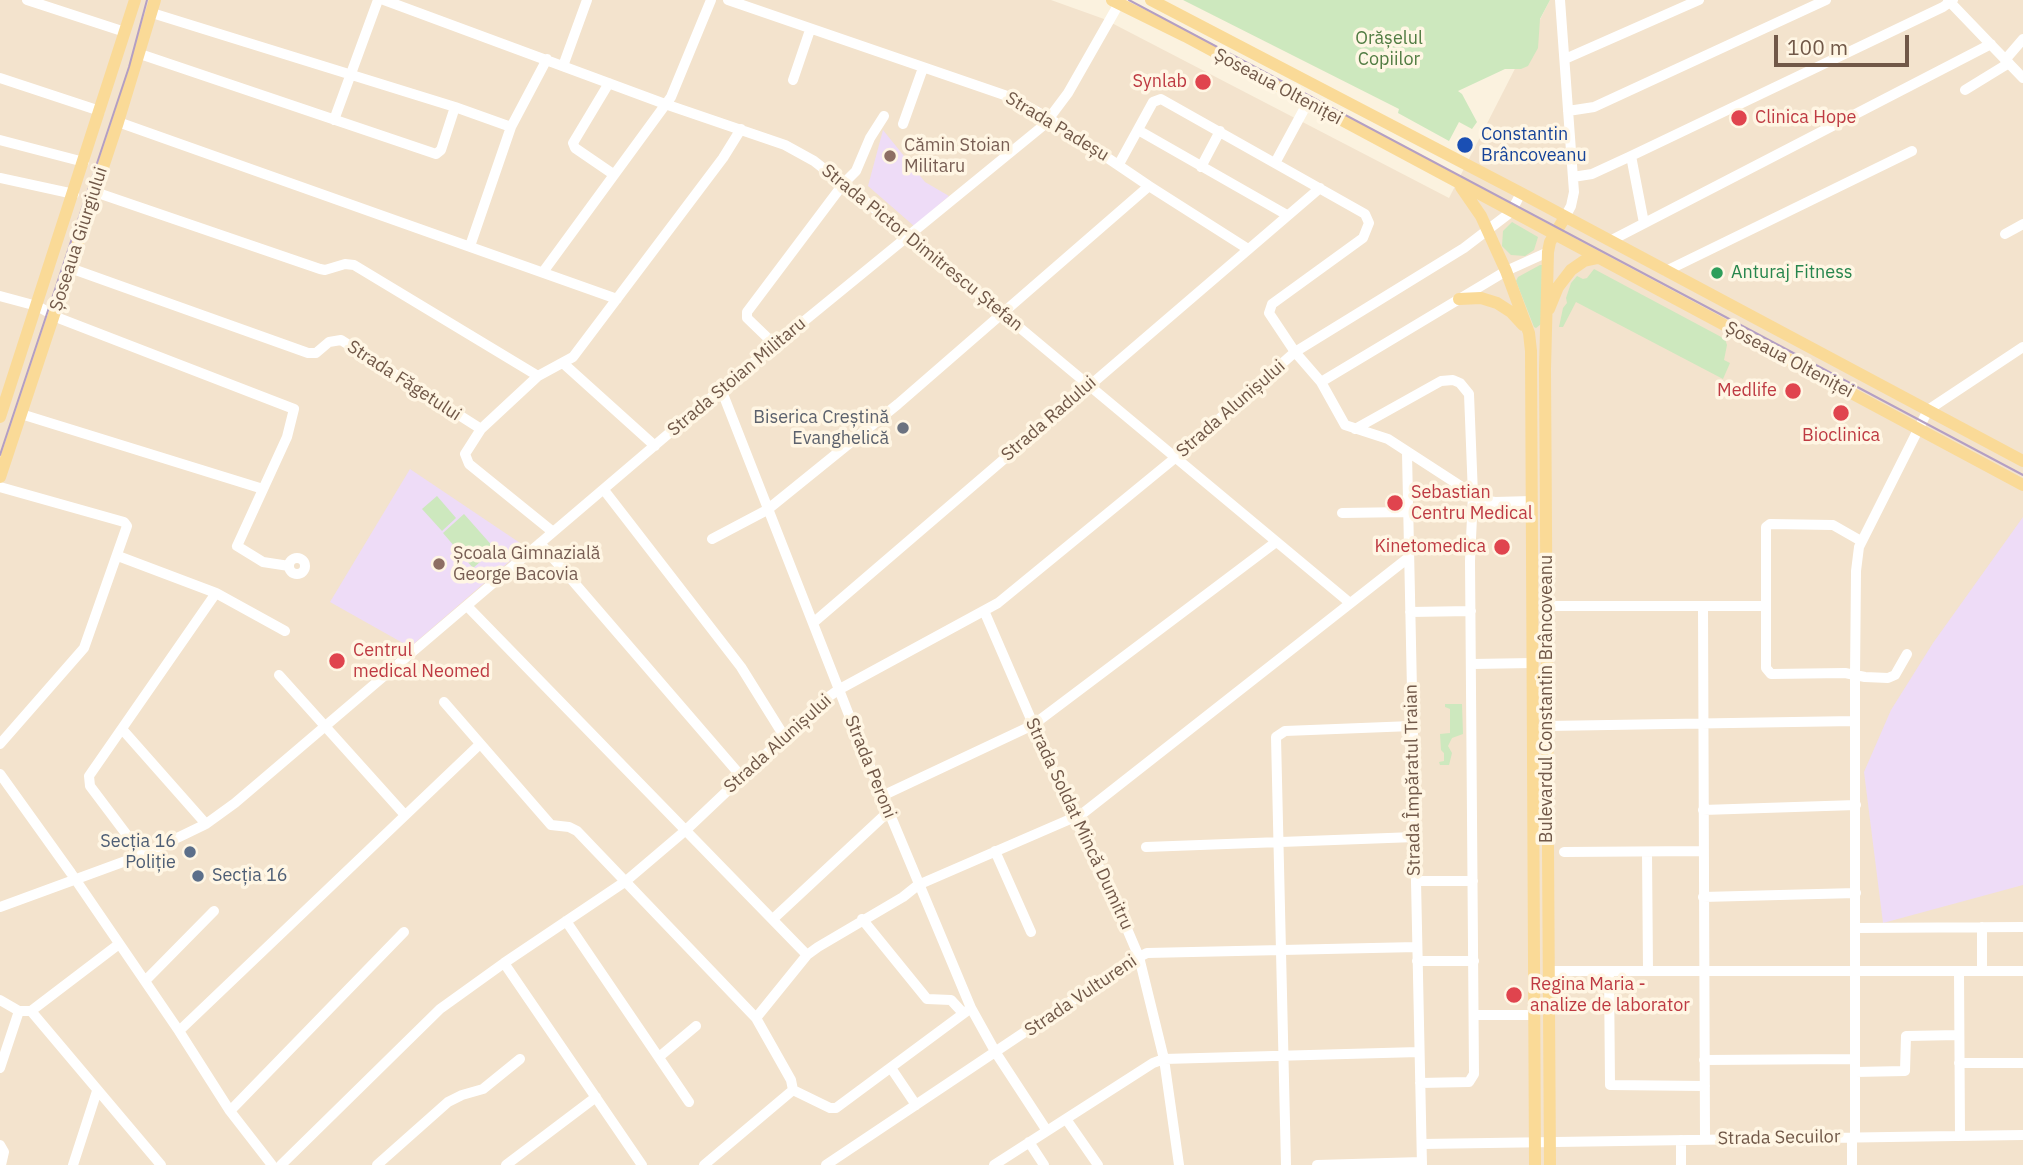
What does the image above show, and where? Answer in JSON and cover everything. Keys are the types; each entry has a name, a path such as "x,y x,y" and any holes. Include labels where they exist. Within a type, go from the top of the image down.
{"main road":[{"name":"Șoseaua Giurgiului","path":"0,417 135,0"},
{"name":"Șoseaua Olteniței","path":"1151,0 2023,461"},
{"name":"Șoseaua Olteniței","path":"1117,1 2023,485"},
{"name":"Șoseaua Giurgiului","path":"0,477 118,122 153,6"},
{"name":"Bulevardul Constantin Brâncoveanu","path":"1459,184 1488,230 1506,271 1529,333 1532,369 1535,1165"},
{"path":"1554,235 1565,217"},
{"name":"Bulevardul Constantin Brâncoveanu","path":"1550,1165 1546,316 1548,252 1554,235"},
{"path":"1546,316 1566,275 1584,261 1598,258"},
{"path":"1459,299 1481,298 1497,303 1511,312 1529,333"}],"street":[{"path":"27,0 125,32"},
{"path":"334,120 378,0"},
{"name":"Strada Pictor Dimitrescu Ștefan","path":"384,0 798,151 844,183 910,236 1350,603"},
{"path":"563,66 587,0"},
{"path":"543,272 674,92 711,0"},
{"name":"Strada Padeșu","path":"728,0 810,30 995,90 1050,119 1248,249"},
{"path":"1560,0 1574,197 1565,217"},
{"path":"1564,59 1699,0"},
{"path":"1568,111 1590,108 1605,102 1826,0"},
{"name":"Strada Stoian Militaru","path":"0,907 142,855 206,824 235,803 721,388 1050,119 1068,93 1117,1"},
{"path":"1573,177 1592,174 1632,156 1950,1 2023,78"},
{"path":"153,6 511,127"},
{"path":"793,80 810,30"},
{"path":"1965,90 2007,62 2023,39"},
{"path":"1610,241 1990,44"},
{"path":"140,54 436,154 441,150 455,107"},
{"path":"470,246 511,127 547,59"},
{"path":"903,124 923,68"},
{"path":"0,78 100,111"},
{"path":"609,83 573,143 575,148 613,174"},
{"path":"1119,164 1153,102 1158,99 1166,101 1365,214 1368,227 1363,238 1269,308 1269,313 1295,352"},
{"path":"1276,163 1308,103"},
{"path":"774,344 747,318 747,312 844,183 856,171 870,138 884,116"},
{"path":"118,122 617,299"},
{"path":"481,429 538,376 573,357 723,158 741,130"},
{"path":"1138,130 1287,215"},
{"path":"1201,167 1220,131"},
{"path":"0,140 84,162"},
{"path":"1666,271 1912,151"},
{"path":"1632,156 1644,223"},
{"path":"0,178 74,194"},
{"path":"712,540 767,510 898,404 1149,186"},
{"name":"Strada Radului","path":"813,623 1320,188"},
{"path":"94,192 320,269 345,264 355,265 538,376"},
{"name":"Strada Alunișului","path":"281,1165 429,1019 504,963 626,881 686,830 820,703 838,690 985,613 1010,595 1175,458 1295,352 1464,248 1511,212 1521,194"},
{"path":"2005,233 2023,224"},
{"path":"1321,382 1506,271 1548,252"},
{"name":"Strada Făgetului","path":"70,268 309,353 316,353 329,342 341,340 481,429 465,454 466,461 553,531"},
{"path":"0,296 37,306 54,316 292,407 295,413 287,437 237,546 263,562 289,566"},
{"path":"1852,1165 1856,928 1856,571 1861,541 1928,410 2023,347"},
{"name":"Strada Alunișului","path":"1295,352 1321,382 1342,420 1354,429"},
{"path":"564,364 655,446"},
{"path":"1354,429 1441,381 1453,380 1460,383 1469,394 1473,495 1472,1079 1468,1082 1420,1083"},
{"name":"Strada Peroni","path":"721,388 838,690 967,1010 1047,1131"},
{"path":"21,414 263,489"},
{"path":"1354,429 1381,435 1473,495 1490,502 1532,501"},
{"name":"Strada Împăratul Traian","path":"1407,453 1422,1164"},
{"path":"0,487 124,522 127,526 84,648 0,744"},
{"path":"604,490 741,667 784,736"},
{"path":"1342,513 1407,512"},
{"path":"1861,541 1833,525 1770,524 1766,527 1768,672 1845,673 1855,676 1892,677 1907,654"},
{"path":"882,796 1033,725 1276,542"},
{"path":"540,543 741,776"},
{"path":"118,556 216,593 285,631"},
{"path":"755,1018 807,955 862,919 918,885 1074,818 1092,807 1408,558"},
{"path":"142,855 90,786 89,776 216,593"},
{"path":"467,606 807,955"},
{"path":"1546,606 1765,606"},
{"path":"1703,606 1705,1139"},
{"path":"1410,611 1471,611"},
{"name":"Strada Soldat Mincă Dumitru","path":"985,613 1074,818 1110,889 1139,957 1164,1059 1179,1165"},
{"path":"1472,664 1533,663"},
{"path":"279,675 404,814"},
{"path":"444,702 551,825 577,831 755,1018 793,1090 833,1109 967,1010 951,1000 926,999 862,919"},
{"path":"1547,726 1855,721"},
{"path":"1286,1165 1281,842 1276,740 1279,733 1285,731 1412,726"},
{"path":"122,729 206,824"},
{"path":"179,1031 479,745"},
{"path":"0,774 77,881 230,1111 272,1165"},
{"path":"1703,810 1856,805"},
{"path":"773,919 888,812"},
{"path":"1146,847 1415,837"},
{"path":"1564,852 1703,851"},
{"path":"995,852 1031,932"},
{"path":"1647,852 1648,971"},
{"path":"1416,881 1473,881"},
{"path":"1703,897 1856,893"},
{"path":"145,981 214,911"},
{"path":"566,921 690,1102"},
{"path":"1982,927 1982,971"},
{"path":"1856,928 2023,927"},
{"path":"230,1111 404,932"},
{"path":"0,1000 19,1011 31,1011 119,944"},
{"name":"Strada Vultureni","path":"826,1165 1147,953 1417,947"},
{"path":"1418,961 1474,961"},
{"path":"504,963 642,1165"},
{"path":"1548,971 2023,971"},
{"path":"1609,971 1610,1085 1704,1086"},
{"path":"1959,971 1960,1136"},
{"path":"0,1068 19,1011"},
{"path":"31,1011 161,1165"},
{"path":"1474,1015 1534,1015"},
{"path":"659,1057 696,1026"},
{"path":"1855,1072 1905,1071 1906,1036 1959,1035"},
{"path":"994,1165 1153,1063 1164,1059 1419,1052"},
{"path":"377,1165 448,1102 483,1089 520,1059"},
{"path":"1704,1060 1855,1059"},
{"path":"1959,1063 2023,1063"},
{"path":"891,1068 916,1105"},
{"path":"704,1165 793,1090"},
{"path":"73,1165 97,1091"},
{"path":"506,1165 519,1161 596,1097"},
{"path":"1066,1119 1098,1165"},
{"name":"Strada Secuilor","path":"1422,1144 2023,1135"},
{"path":"1681,1140 1681,1165"},
{"path":"1029,1142 1044,1165"},
{"path":"0,1145 4,1153 1,1165"},
{"path":"1317,1165 1422,1164"}],"shaded area":[{"path":"0,0 1051,0 1104,19 1449,198 1550,0 2023,0 2023,1165 0,1165"},
{"name":"Cămin Stoian Militaru","path":"883,130 925,182 949,196 914,226 868,186"},
{"path":"410,469 526,547 410,647 330,602"},
{"path":"2023,517 2023,885 1883,923 1864,772 1891,710 1933,643"}],"green space":[{"name":"Orășelul Copiilor","path":"1183,0 1550,0 1540,19 1538,48 1528,66 1505,69 1458,91 1477,122 1472,129 1459,122 1449,141 1398,113 1399,109"},
{"path":"1512,222 1538,237 1534,250 1525,256 1511,255 1502,246 1503,231"},
{"path":"1540,265 1541,324 1536,328 1516,281 1518,277"},
{"path":"1594,269 1725,339 1727,345 1724,360 1730,363 1723,379 1576,302 1563,327 1559,327 1571,283 1577,276 1587,278"},
{"path":"437,496 456,518 442,531 422,509"},
{"path":"464,514 495,549 473,568 443,533"},
{"path":"1445,704 1462,704 1463,734 1452,738 1448,746 1452,753 1449,765 1440,765 1439,762 1444,761 1444,753 1441,750 1440,734 1450,733 1450,709 1445,707"}],"tram line":[{"path":"0,455 129,67 147,0"},
{"path":"1129,0 2023,475"}],"place":[{"name":"Synlab","path":"1203,82"},
{"name":"Clinica Hope","path":"1739,118"},
{"name":"Constantin Brâncoveanu","path":"1465,145"},
{"name":"Cămin Stoian Militaru","path":"890,156"},
{"name":"Anturaj Fitness","path":"1717,273"},
{"name":"Medlife","path":"1793,391"},
{"name":"Bioclinica","path":"1841,413"},
{"name":"Biserica Creștină Evanghelică","path":"903,428"},
{"name":"Sebastian Centru Medical","path":"1395,503"},
{"name":"Kinetomedica","path":"1502,547"},
{"name":"Școala Gimnazială George Bacovia","path":"439,564"},
{"name":"Centrul medical Neomed","path":"337,661"},
{"name":"Secția 16 Poliție","path":"190,852"},
{"name":"Secția 16","path":"198,876"},
{"name":"Regina Maria - analize de laborator","path":"1514,995"}]}
